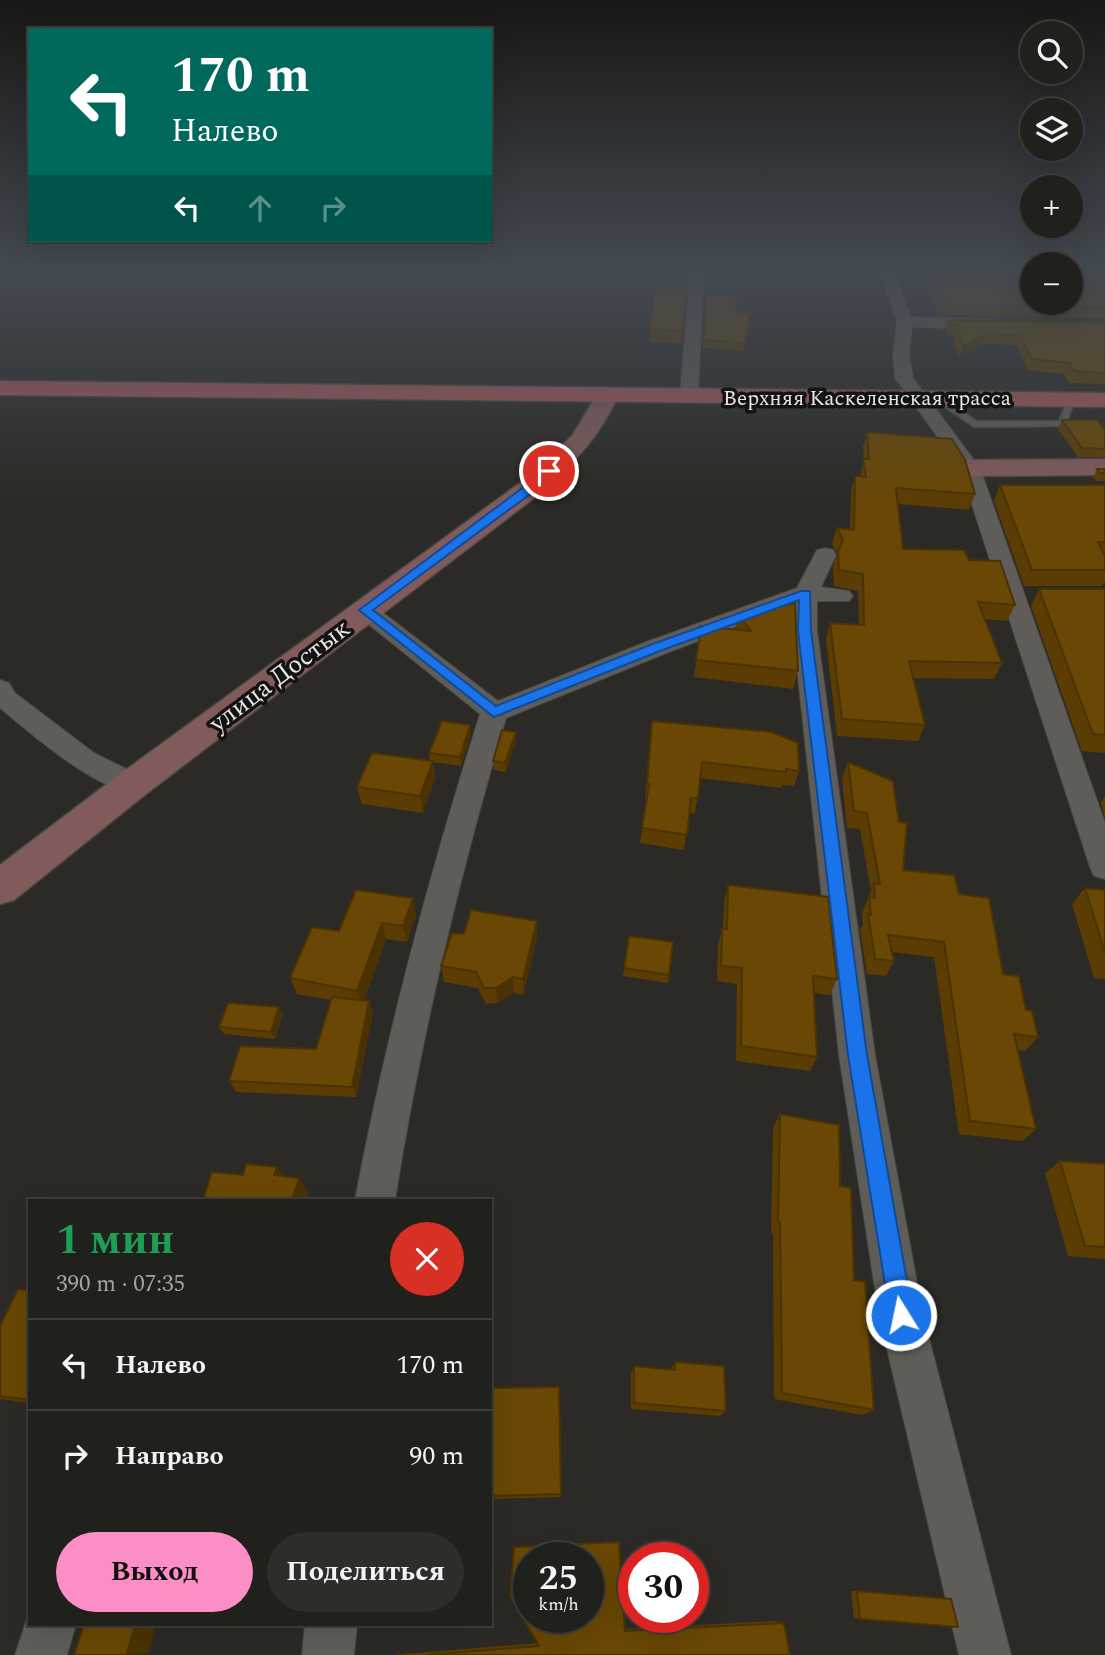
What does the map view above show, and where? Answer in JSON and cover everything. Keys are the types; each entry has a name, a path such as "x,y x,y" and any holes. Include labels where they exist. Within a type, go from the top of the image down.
{"main road":[{"name":"Верхняя Каскеленская трасса","path":"0,388 1105,400"},
{"name":"улица Достык","path":"0,888 133,784 533,486 581,441 607,396"},
{"path":"975,468 1105,467"}],"street":[{"path":"689,397 692,345"},
{"path":"902,345 904,378 930,398 934,430 975,468 1003,489"},
{"path":"975,468 1027,596 1025,635 1105,867"},
{"path":"823,594 815,579 825,555"},
{"path":"494,712 655,648 823,594"},
{"path":"823,594 805,631 858,1055 901,1315 985,1655"},
{"path":"365,610 494,712"},
{"path":"0,689 4,698 84,760 133,784"},
{"path":"375,1199 393,1094 412,1007 449,861 494,712"},
{"path":"41,1655 49,1626"},
{"path":"328,1655 331,1626"}],"building":[{"path":"1025,345 1105,345 1105,373 1074,371 1069,363 1032,359"},
{"path":"1062,420 1097,420 1105,430 1105,449 1082,448"},
{"path":"867,432 952,439 965,460 975,494 896,488 903,549 964,550 969,560 1000,561 1015,605 978,602 1002,663 909,661 925,725 842,719 830,623 864,625 863,574 839,570 838,551 843,540 837,528 854,530 855,476 866,477 863,459 869,459"},
{"path":"1000,485 1104,485 1105,542 1098,542 1105,556 1105,570 1032,570"},
{"path":"1039,589 1105,589 1105,735 1093,734"},
{"path":"795,603 798,671 696,660 701,626 751,631 738,614"},
{"path":"442,721 470,725 460,757 429,753"},
{"path":"652,721 772,732 798,743 799,771 786,769 786,772 702,762 698,798 691,798 687,835 642,828 649,784"},
{"path":"502,730 516,732 505,763 493,761"},
{"path":"372,753 433,761 420,796 357,787"},
{"path":"848,762 893,781 899,822 907,823 903,870 954,875 959,894 989,898 1003,974 1019,976 1026,1010 1032,1011 1038,1037 1014,1034 1036,1129 970,1121 944,942 888,935 894,961 875,959 868,914 871,915 869,897 875,898 874,883 880,884 867,813 854,811"},
{"path":"728,885 828,897 837,979 813,976 817,1057 741,1046 742,968 721,966 722,929 727,929"},
{"path":"1085,888 1105,890 1105,953"},
{"path":"356,890 413,898 403,926 382,923 357,991 290,978 312,927 339,931"},
{"path":"471,910 537,921 523,979 513,977 496,988 484,988 476,972 441,966 452,933 464,934"},
{"path":"629,936 673,942 669,975 624,968"},
{"path":"332,997 369,1001 352,1087 229,1081 240,1046 316,1049"},
{"path":"228,1003 279,1007 271,1032 219,1027"},
{"path":"780,1114 839,1125 840,1186 851,1188 854,1280 865,1282 874,1410 782,1393 778,1222"},
{"path":"1060,1161 1105,1164 1105,1247 1085,1246"},
{"path":"246,1164 277,1167 274,1175 299,1178 292,1199 203,1199 212,1172 243,1175"},
{"path":"18,1289 28,1291 28,1400 0,1396 0,1326"},
{"path":"675,1362 724,1366 726,1411 634,1403 634,1366 675,1370"},
{"path":"559,1387 561,1494 492,1496 492,1388"},
{"path":"618,1542 618,1633 709,1633 709,1627 784,1623 790,1655 427,1655 539,1646 531,1633 604,1633 604,1543"},
{"path":"513,1559 513,1601 510,1596"},
{"path":"857,1591 951,1599 958,1627 860,1619"},
{"path":"83,1626 135,1626 126,1655 74,1655"}],"route":[{"path":"549,471 533,486 365,610 494,712 655,648 805,593 805,631 858,1055 901,1315"}]}
